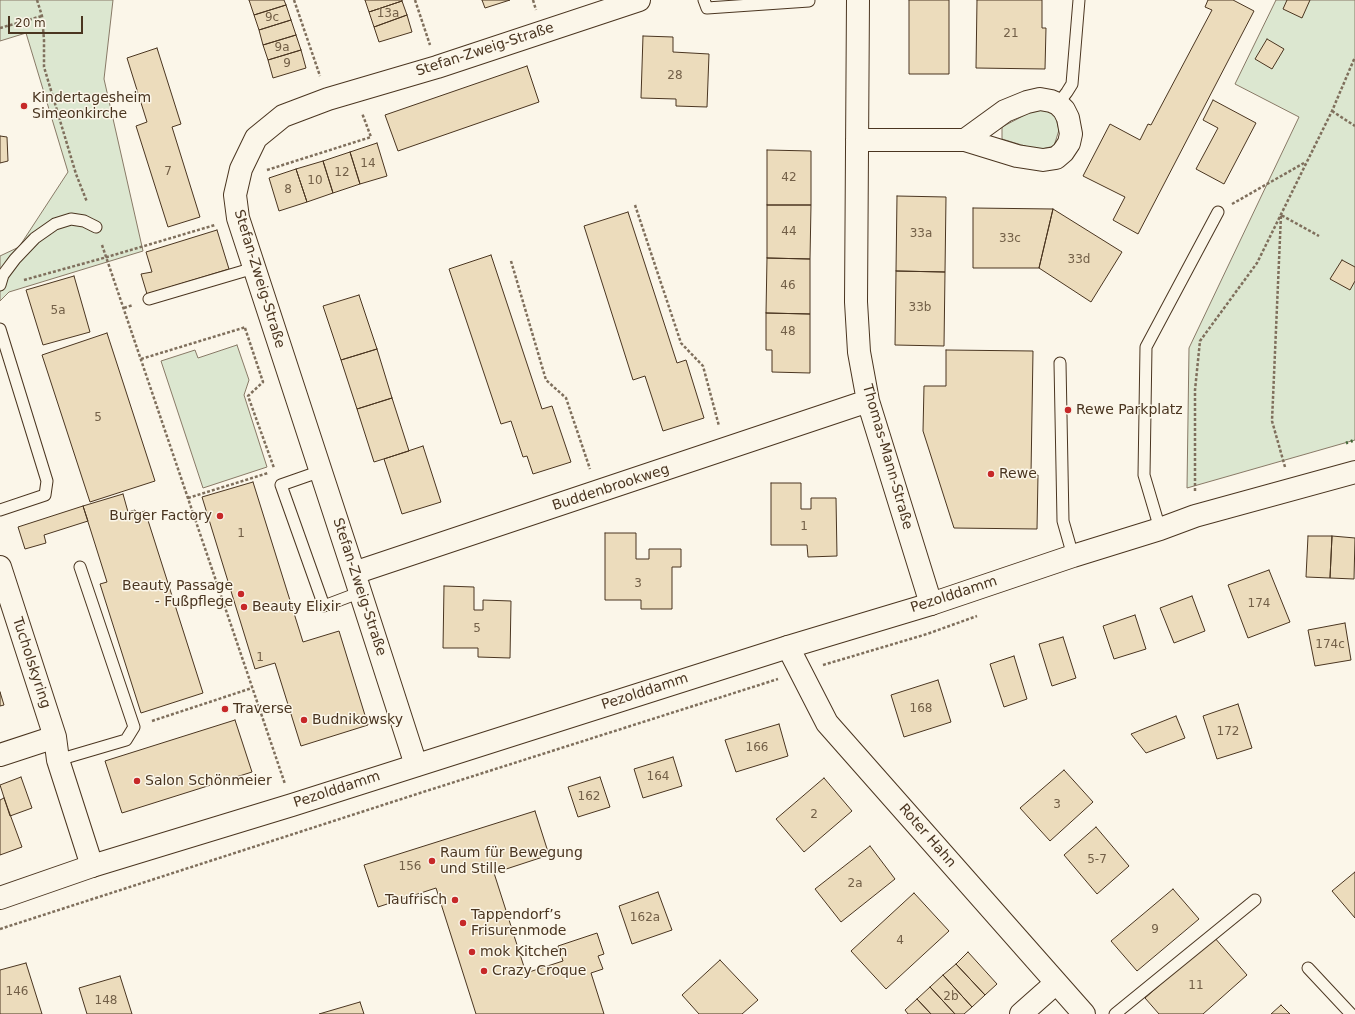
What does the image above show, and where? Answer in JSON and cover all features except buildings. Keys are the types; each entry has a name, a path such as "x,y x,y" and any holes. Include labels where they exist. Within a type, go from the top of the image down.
{"street":[{"name":"Stefan-Zweig-Straße","path":"416,765 238,218 235,195 238,179 241,169 256,138 283,116 328,99 437,66 640,0"},
{"name":"Thomas-Mann-Straße","path":"858,0 856,302 859,352 868,401 931,604"},
{"path":"857,140 965,140 1032,159 1044,160 1056,158 1069,143 1071,134 1068,118 1064,110 1058,104 1040,99 1027,102 1006,111 965,140"},
{"name":"Buddenbrookweg","path":"357,583 598,492 868,401"},
{"name":"Pezolddamm","path":"0,898 92,866 292,805 788,647 931,604 1073,556 1160,529 1195,516 1355,472"},
{"name":"Tucholskyring","path":"0,567 55,737 58,760 92,866"},
{"name":"Roter Hahn","path":"788,647 827,723 1084,1014"},
{"path":"0,756 55,737"},
{"path":"1021,1014 1056,982"}],"lane":[{"path":"704,0 707,8 809,1"},
{"path":"1058,104 1072,84 1079,0"},
{"path":"1160,529 1144,475 1146,347 1218,212"},
{"path":"0,285 2,275 15,259 35,238 55,224 71,219 84,221 96,227"},
{"path":"149,299 254,268"},
{"path":"0,329 47,481 45,495 0,510"},
{"path":"1060,363 1064,521 1073,556"},
{"path":"321,471 281,485 324,606 357,583"},
{"path":"58,760 126,740 134,727 80,568"},
{"path":"1115,1014 1255,900"},
{"path":"1308,968 1351,1014"}],"path":[{"path":"294,0 328,99"},
{"path":"415,0 437,66"},
{"path":"0,28 42,16"},
{"path":"1195,516 1195,390 1200,341 1257,263 1332,111 1355,57"},
{"path":"238,179 371,137 355,91"},
{"path":"1332,111 1355,126"},
{"path":"1218,212 1306,162"},
{"path":"635,205 681,342 702,366 726,450"},
{"path":"1281,215 1319,236"},
{"path":"1281,215 1272,421 1292,490"},
{"path":"23,280 238,218"},
{"path":"511,261 546,380 566,398 598,492"},
{"path":"141,359 271,320"},
{"path":"188,498 275,470 248,396 263,382 245,328"},
{"path":"181,476 292,805"},
{"path":"0,929 420,793 801,672 927,634 980,615"},
{"path":"134,727 252,688"}],"green space":[{"path":"0,0 113,0 104,79 143,251 9,292 0,301 0,256 19,247 68,172 26,33 0,41"},
{"path":"1276,0 1355,0 1355,440 1187,488 1189,348 1299,117 1235,84"},
{"path":"1040,107 1055,114 1059,130 1054,146 1038,150 1002,139 1002,127"},
{"path":"237,345 249,380 244,395 267,467 203,488 161,361 195,350 198,358"}],"hedge":[{"path":"1346,443 1355,440"}],"place":[{"name":"Kindertagesheim Simeonkirche","path":"24,106"},
{"name":"Rewe Parkplatz","path":"1068,410"},
{"name":"Rewe","path":"991,474"},
{"name":"Burger Factory","path":"220,516"},
{"name":"Beauty Passage - Fußpflege","path":"241,594"},
{"name":"Beauty Elixir","path":"244,607"},
{"name":"Traverse","path":"225,709"},
{"name":"Budnikowsky","path":"304,720"},
{"name":"Salon Schönmeier","path":"137,781"},
{"name":"Raum für Bewegung und Stille","path":"432,861"},
{"name":"Taufrisch","path":"455,900"},
{"name":"Tappendorf’s Frisurenmode","path":"463,923"},
{"name":"mok Kitchen","path":"472,952"},
{"name":"Crazy Croque","path":"484,971"}]}
